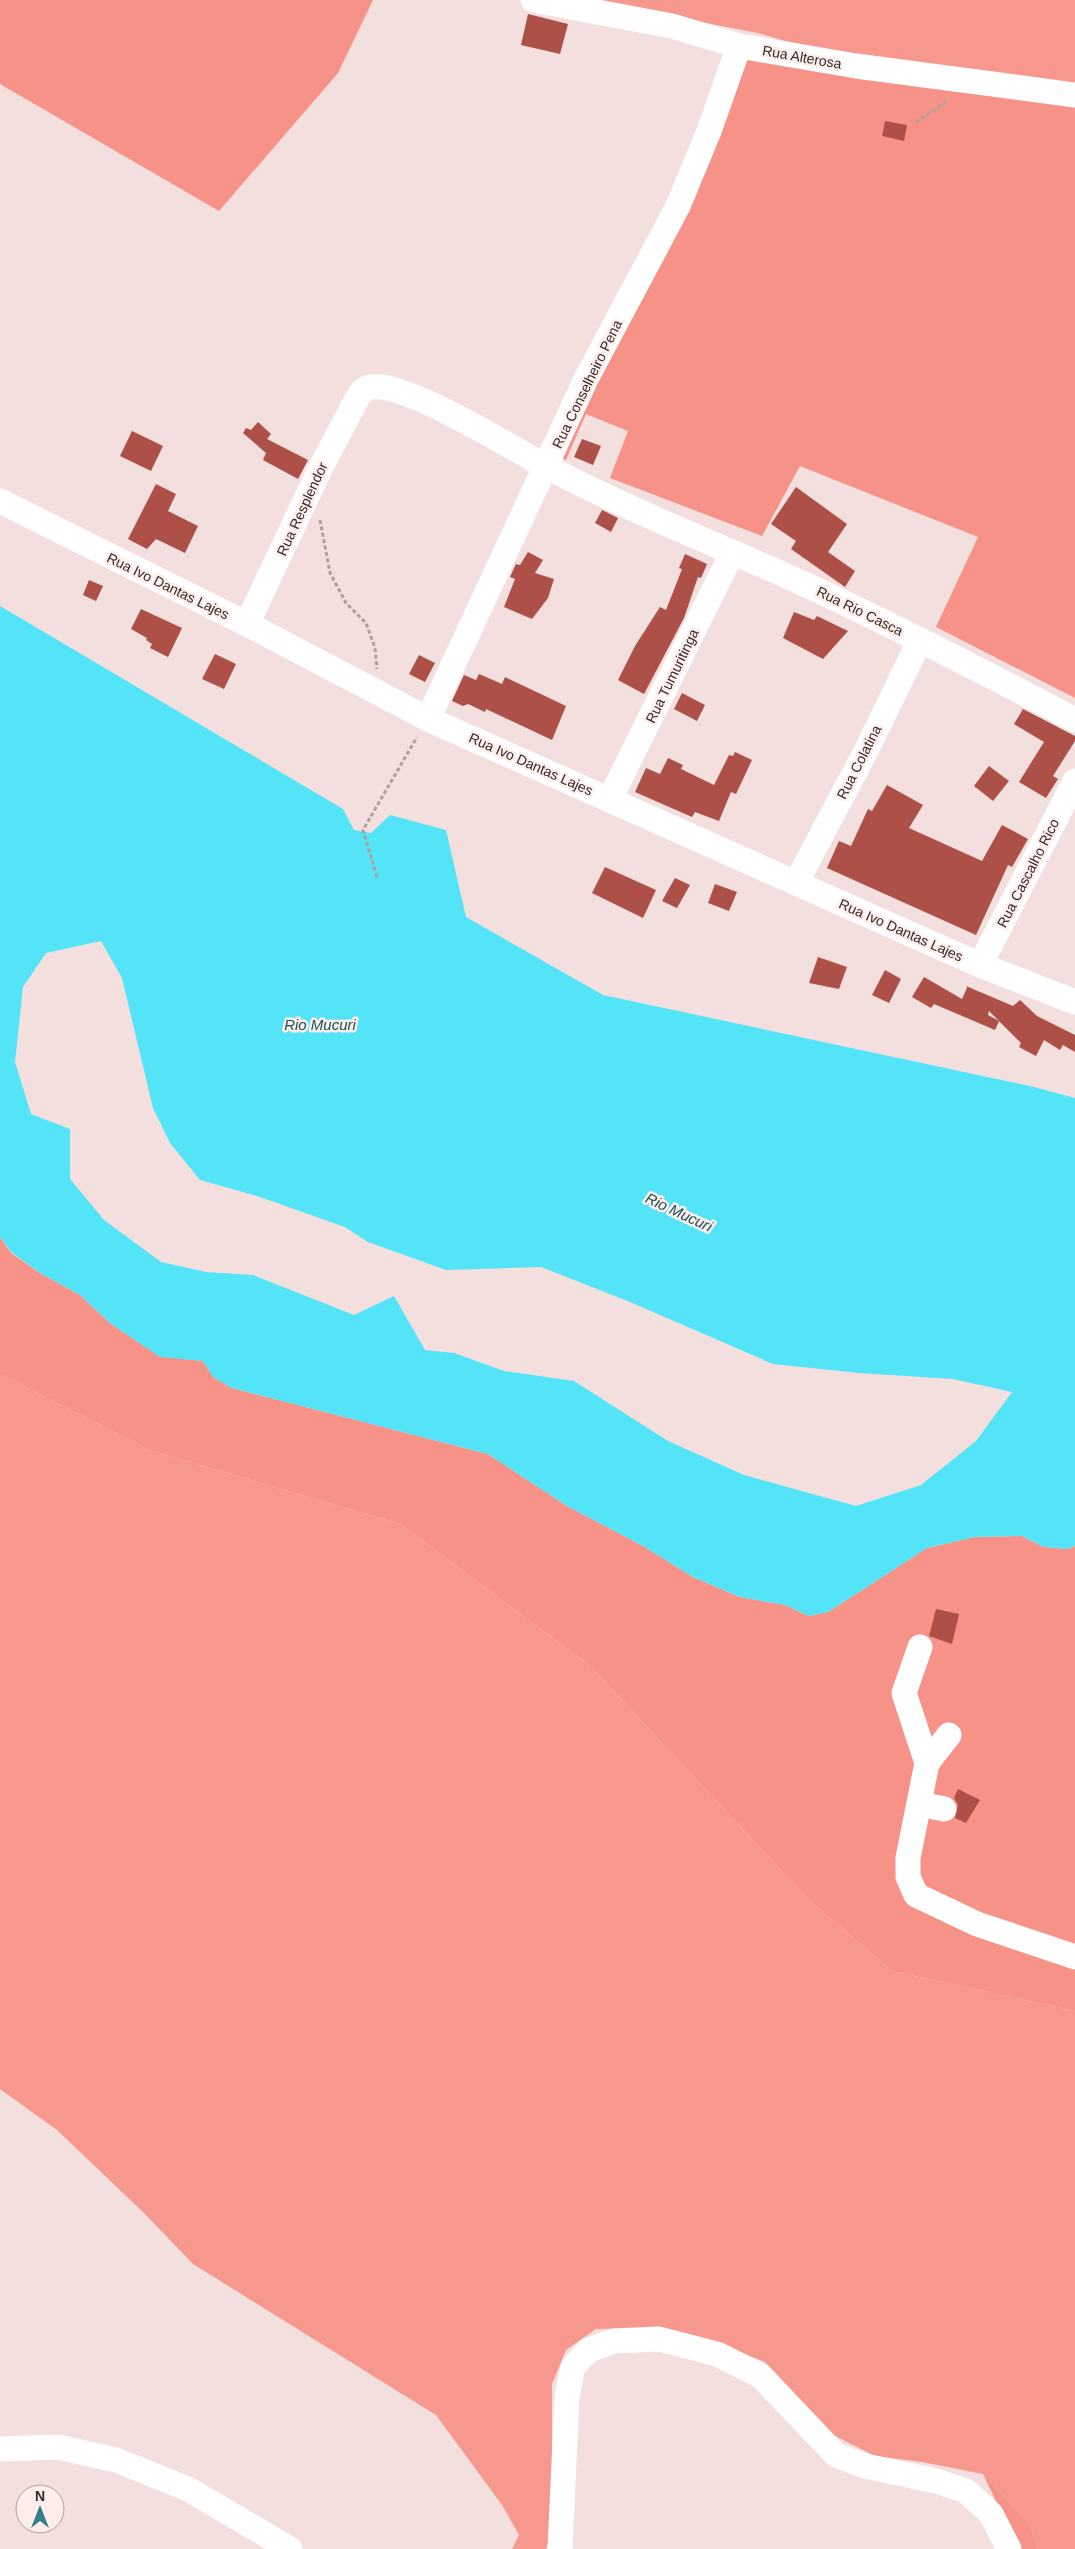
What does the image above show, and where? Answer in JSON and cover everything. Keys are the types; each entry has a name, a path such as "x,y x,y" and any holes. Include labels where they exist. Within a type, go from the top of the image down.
{"street":[{"name":"Rua Alterosa","path":"533,0 672,26 739,46 974,83 1075,95"},
{"name":"Rua Conselheiro Pena","path":"428,718 547,467 586,379 678,206 709,132 739,46"},
{"name":"Rua Rio Casca","path":"359,394 366,388 374,386 396,390 429,403 547,467 732,553 800,582 920,640 1075,720"},
{"name":"Rua Resplendor","path":"247,624 359,394"},
{"name":"Rua Ivo Dantas Lajes","path":"0,501 247,624 428,718 980,965 1075,1002"},
{"name":"Rua Tumuritinga","path":"610,799 732,553"},
{"name":"Rua Colatina","path":"796,883 865,753 920,640"},
{"name":"Rua Cascalho Rico","path":"980,965 1075,781"},
{"path":"920,1647 904,1693 927,1763"},
{"path":"949,1734 927,1763 908,1858 908,1877 916,1895 977,1924 1075,1957"},
{"path":"920,1804 944,1809"},
{"path":"560,2549 567,2397 573,2367 589,2350 614,2341 658,2339 717,2354 761,2376 836,2455 865,2466 936,2481 966,2491 991,2514 1009,2549"},
{"path":"0,2449 58,2447 116,2460 188,2489 290,2549"}],"path":[{"path":"916,122 974,83"},
{"path":"309,494 321,521 330,573 346,603 366,623 376,648 380,692"},
{"path":"377,877 363,830 428,718"}],"shaded area":[{"path":"0,0 373,0 338,73 219,211 0,84"},
{"path":"586,0 1075,0 1075,89 843,58 758,33"},
{"path":"744,55 1075,104 1075,698 936,627 978,537 800,466 762,536 610,478 628,431 586,414 566,460 557,456"},
{"path":"0,1237 11,1253 40,1273 80,1295 111,1324 160,1356 203,1361 213,1377 232,1388 488,1454 567,1506 643,1546 693,1577 740,1597 785,1605 809,1616 828,1612 927,1548 975,1537 1022,1536 1044,1547 1068,1549 1075,1546 1075,2011 892,1971 810,1901 588,1664 400,1524 149,1450 0,1374"},
{"path":"0,1374 149,1450 400,1524 588,1664 810,1901 892,1971 1075,2011 1075,2549 1038,2549 1030,2524 983,2474 922,2462 875,2456 831,2434 765,2362 705,2339 648,2328 596,2329 566,2350 552,2384 552,2532 546,2549 512,2549 519,2535 502,2505 436,2415 193,2264 144,2213 57,2130 0,2089"},
{"path":"983,2474 1030,2524 1038,2549 1019,2549"}],"water":[{"name":"Rio Mucuri","path":"0,606 343,809 354,830 371,833 390,815 446,830 466,917 603,995 1030,1086 1075,1098 1075,1546 1068,1549 1044,1547 1022,1536 975,1537 927,1548 828,1612 809,1616 785,1605 740,1597 693,1577 643,1546 567,1506 488,1454 232,1388 213,1377 203,1361 160,1357 111,1324 80,1295 40,1273 11,1252 0,1237","holes":["101,941 122,978 153,1108 170,1143 200,1180 260,1197 345,1227 368,1242 446,1270 541,1267 630,1302 773,1364 859,1373 953,1379 1012,1392 976,1441 921,1485 856,1506 744,1475 668,1441 574,1381 504,1371 454,1353 425,1350 394,1296 354,1315 253,1275 206,1272 161,1262 104,1220 70,1179 70,1129 31,1114 15,1062 23,987 46,953"]}],"building":[{"path":"528,14 568,24 560,54 521,45"},
{"path":"885,121 907,125 904,141 882,136"},
{"path":"258,422 271,434 267,439 308,460 298,479 263,460 266,453 243,433 246,428 251,430"},
{"path":"132,431 163,446 151,471 120,456"},
{"path":"582,439 601,446 593,465 574,457"},
{"path":"156,484 176,494 168,511 198,526 185,553 156,539 147,549 128,539"},
{"path":"796,487 847,524 828,552 855,571 845,587 791,549 796,541 771,524"},
{"path":"602,510 618,518 611,532 595,523"},
{"path":"528,552 543,560 535,573 554,579 548,598 532,619 504,607 515,579 510,577 516,564 520,565"},
{"path":"685,554 707,564 701,578 698,577 684,618 644,694 618,680 635,646 660,607 666,610 682,569 679,568"},
{"path":"89,580 103,586 96,601 83,595"},
{"path":"141,609 182,628 168,657 150,648 152,644 146,640 147,638 131,629"},
{"path":"794,612 814,620 817,616 848,631 823,659 783,638"},
{"path":"215,654 236,664 224,689 202,679"},
{"path":"419,655 435,663 425,682 409,674"},
{"path":"479,674 502,684 505,677 566,706 552,740 486,709 485,712 468,704 463,706 452,701 464,675 476,680"},
{"path":"682,693 705,705 697,721 674,709"},
{"path":"1023,709 1075,736 1075,741 1053,776 1058,779 1046,798 1019,782 1044,742 1014,724"},
{"path":"735,752 752,760 736,794 731,792 719,821 695,812 692,817 635,792 646,768 660,774 668,758 683,765 681,769 714,785 729,755 733,756"},
{"path":"989,766 1009,781 993,801 974,786"},
{"path":"887,785 923,805 909,828 982,861 1002,825 1028,839 1012,867 1008,865 976,935 827,868 839,841 851,846 868,809 872,811"},
{"path":"605,867 656,890 643,918 592,893"},
{"path":"675,878 690,885 677,908 662,901"},
{"path":"715,884 737,892 729,911 708,903"},
{"path":"818,957 847,967 839,989 809,983"},
{"path":"885,970 901,979 889,1003 872,995"},
{"path":"924,977 962,999 967,988 966,986 1013,1006 1020,1000 1037,1016 1075,1035 1075,1052 1063,1045 1060,1050 1044,1040 1036,1056 1019,1047 1021,1043 999,1021 995,1030 934,1004 931,1008 912,997","holes":["989,1011 999,1021 988,1015"]},
{"path":"936,1609 959,1614 952,1644 929,1636"},
{"path":"958,1789 980,1800 966,1823 955,1818 958,1805 954,1798"}]}
